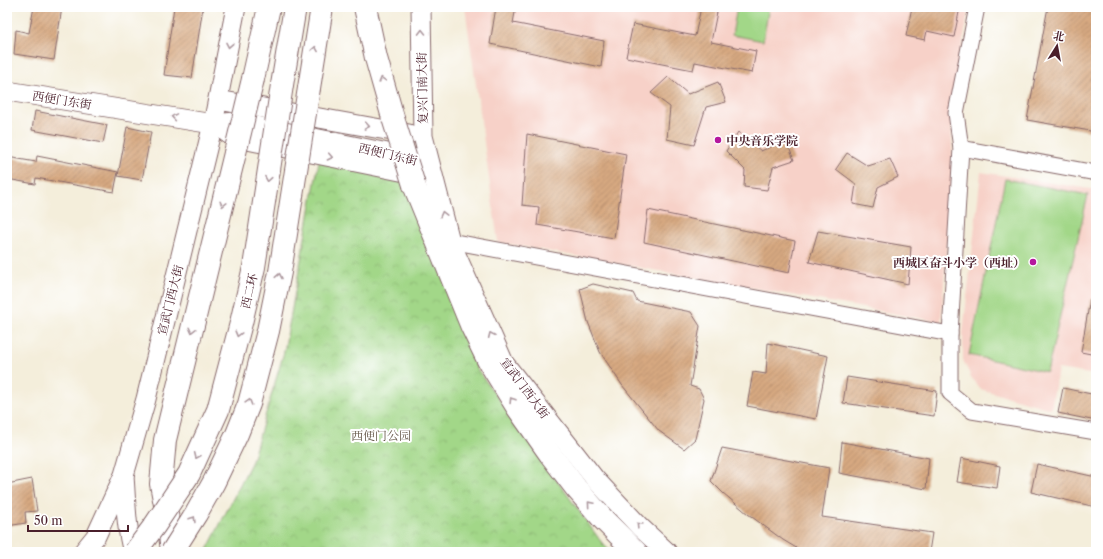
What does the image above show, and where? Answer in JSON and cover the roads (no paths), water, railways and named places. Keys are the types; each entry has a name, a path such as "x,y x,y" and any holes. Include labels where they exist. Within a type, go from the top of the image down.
{"highway":[{"path":"172,552 169,525 161,484 164,440 253,79 269,7"},
{"name":"西二环","path":"134,552 151,530 189,474 218,410 254,267 295,7"},
{"path":"172,552 214,482 237,434 249,404 268,331 280,272 322,7"},
{"path":"365,7 376,58 414,185 472,327 488,360 517,407 576,488 636,552"}],"street":[{"path":"213,124 236,7"},
{"name":"复兴门南大街","path":"421,7 423,136 432,168"},
{"path":"977,7 956,113 961,148 950,334 950,394 972,411 1096,432"},
{"name":"西便门东街","path":"7,91 213,124 236,122 416,158 432,168"},
{"path":"218,100 423,136"},
{"name":"宣武门西大街","path":"82,552 96,536 124,475 146,399 213,124"},
{"path":"961,148 1096,173"},
{"name":"宣武门西大街","path":"432,168 450,241 504,363 595,479 640,527 667,552"},
{"path":"450,241 950,334"},
{"name":"宣武门西大街","path":"124,475 127,524 130,541 134,552"}],"place":[{"name":"中央音乐学院","path":"718,140"},
{"name":"西城区奋斗小学（西址）","path":"1033,262"}],"park label":[{"name":"西便门公园","path":"381,435"}]}
